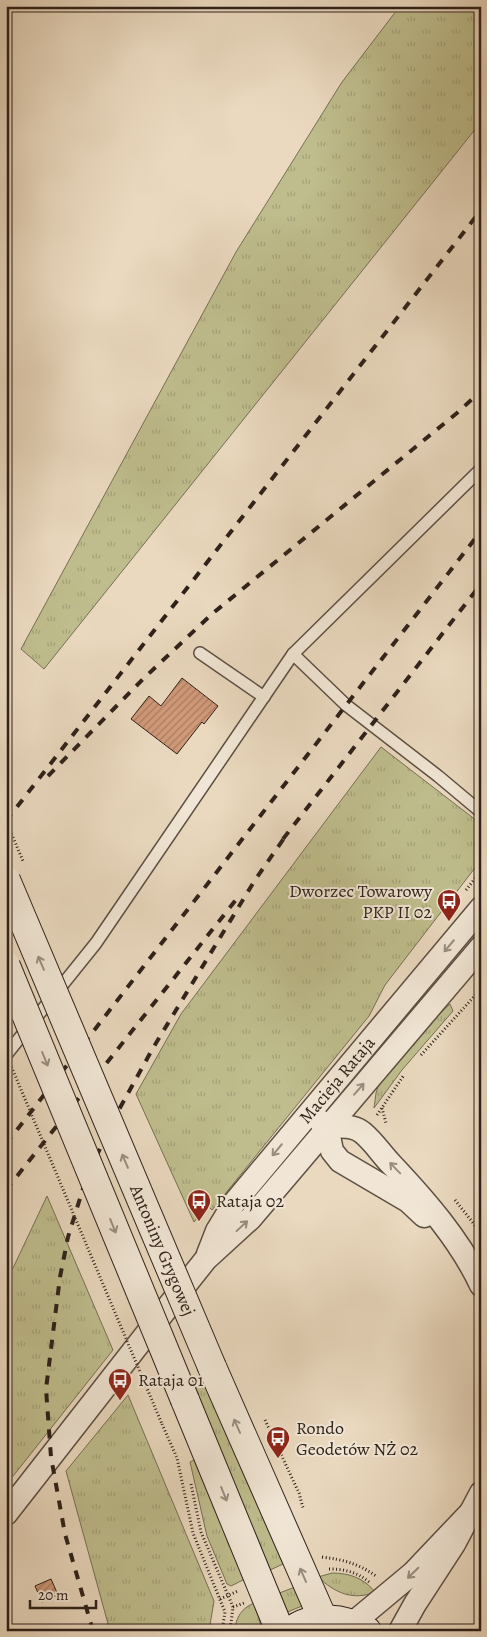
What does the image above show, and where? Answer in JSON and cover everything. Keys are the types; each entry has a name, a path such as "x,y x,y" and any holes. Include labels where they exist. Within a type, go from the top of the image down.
{"street":[{"name":"Antoniny Grygowej","path":"6,880 212,1367 323,1619"},
{"name":"Macieja Rataja","path":"206,1260 217,1231 234,1203 481,908"},
{"name":"Macieja Rataja","path":"6,1514 206,1260 251,1218 327,1126 481,947"},
{"name":"Antoniny Grygowej","path":"6,966 280,1631"},
{"path":"309,1112 327,1126 349,1126 362,1133 418,1192 459,1247 481,1285"},
{"path":"327,1126 332,1152 340,1161 408,1201 459,1247"},
{"path":"291,1631 308,1622 323,1619 338,1620 360,1627 413,1573 476,1503"},
{"path":"400,1631 454,1544 476,1503"}],"lane":[{"path":"6,1055 96,944 292,654 481,469"},
{"path":"200,653 264,696"},
{"path":"292,654 346,705 438,776 481,812"}],"path":[{"path":"419,1058 481,989"},
{"path":"6,1055 177,1458 193,1534 225,1612 222,1631"},
{"path":"382,1107 406,1072"},
{"path":"189,1474 201,1532 233,1607 230,1631"}],"green space":[{"path":"400,6 481,6 481,122 44,669 21,649 236,252 342,82"},
{"path":"381,747 481,824 481,860 385,985 369,1016 212,1210 208,1206 194,1222 136,1094 181,1014"},
{"path":"450,1004 453,1011 402,1070 374,1108 380,1081 387,1069 407,1045"},
{"path":"47,1196 113,1350 6,1485 6,1283"},
{"path":"204,1377 283,1564 268,1571 195,1390"},
{"path":"128,1395 214,1601 209,1631 110,1631 66,1471"},
{"path":"194,1460 245,1579 231,1586 227,1584 207,1536 190,1462"},
{"path":"332,1573 356,1577 375,1592 359,1596 345,1594 331,1587 318,1577"},
{"path":"295,1587 302,1606 285,1613 277,1594"},
{"path":"254,1603 260,1619 260,1631 234,1631 240,1614"}],"building":[{"path":"182,678 218,706 204,724 202,722 177,754 131,719 149,696 161,706"},
{"path":"51,1579 58,1595 42,1602 35,1586"}],"railway":[{"path":"6,821 481,210"},
{"path":"48,776 143,679 212,614 457,413 481,391"},
{"path":"6,1144 481,531"},
{"path":"283,839 481,584"},
{"path":"93,1631 65,1534 51,1457 46,1389 60,1277 68,1237 87,1176 116,1115 153,1048 255,880 287,834"},
{"path":"6,1190 239,896"}],"place":[{"name":"Dworzec Towarowy PKP II 02","path":"449,922"},
{"name":"Rataja 02","path":"199,1222"},
{"name":"Rataja 01","path":"120,1401"},
{"name":"Rondo Geodetów NŻ 02","path":"278,1459"}]}
